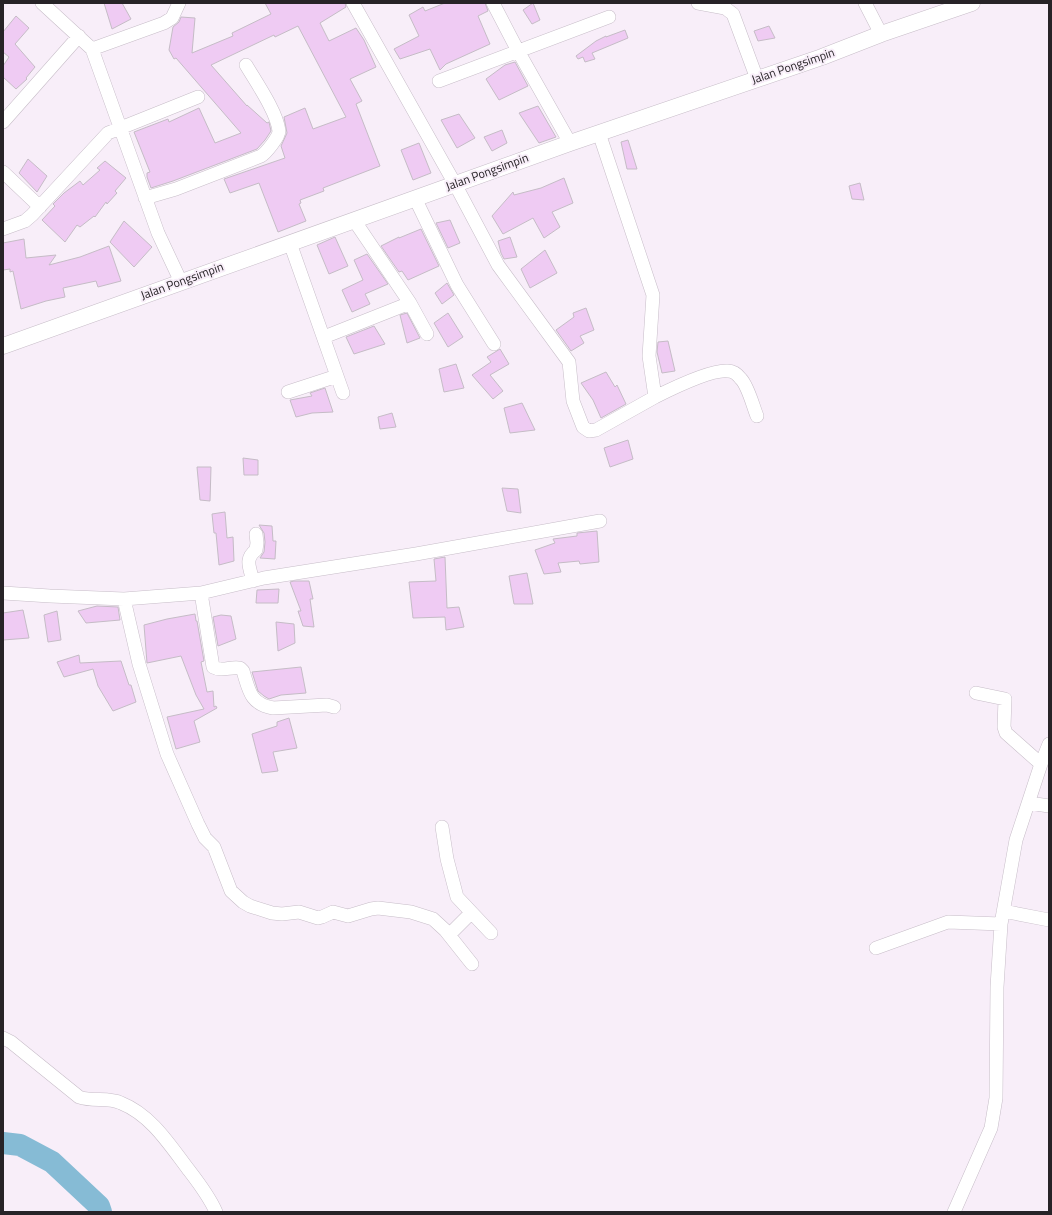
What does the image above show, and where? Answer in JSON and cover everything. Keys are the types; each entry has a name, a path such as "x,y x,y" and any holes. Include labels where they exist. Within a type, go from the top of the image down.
{"main road":[{"name":"Jalan Pongsimpin","path":"3,346 570,142 822,57 881,34 972,3"}],"street":[{"path":"42,3 92,49 158,233 181,282"},
{"path":"92,49 164,23 172,18 179,3"},
{"path":"354,3 498,264 569,362 573,401 583,427 589,431 596,430 655,397 688,382 718,372 729,371 737,374 743,381 756,416"},
{"path":"493,3 518,52 570,142"},
{"path":"698,3 725,8 733,14 757,79"},
{"path":"865,3 881,34"},
{"path":"439,81 610,17"},
{"path":"3,122 79,36"},
{"path":"145,198 176,189 261,156 278,136 279,131 274,114 246,64"},
{"path":"3,229 25,221 40,207 108,133 198,97"},
{"path":"599,133 653,295 649,356 655,397"},
{"path":"3,172 40,207"},
{"path":"415,198 458,285 494,344"},
{"path":"354,220 410,303 427,334"},
{"path":"290,242 343,393"},
{"path":"324,337 410,303"},
{"path":"288,392 337,376"},
{"path":"3,593 124,599 202,593 253,581 600,521"},
{"path":"253,581 248,559 250,554 256,550 256,534"},
{"path":"202,593 213,667 219,670 230,667 240,668 243,671 250,694 258,704 265,707 273,708 327,705 334,707"},
{"path":"124,599 139,664 167,754 205,838 214,847 228,887 233,894 250,906 277,914 302,913 318,918 333,912 348,916 373,908 411,912 437,922 446,930 472,964"},
{"path":"976,693 1005,699 1004,727 1006,733 1041,764"},
{"path":"954,1212 991,1128 996,1098 997,993 1001,924 1015,848 1041,764 1049,744"},
{"path":"1029,803 1049,806"},
{"path":"442,827 446,859 457,897 491,933"},
{"path":"1003,911 1049,920"},
{"path":"450,935 471,913"},
{"path":"876,948 948,922 1001,924"},
{"path":"3,1038 11,1042 79,1097 88,1100 108,1100 120,1102 147,1120 163,1136 204,1190 216,1212"}],"building":[{"path":"104,3 122,3 131,19 112,29"},
{"path":"265,3 345,3 346,7 320,23 329,41 356,28 364,40 376,67 350,79 362,101 356,104 380,166 323,188 324,191 300,200 301,203 299,204 306,221 278,232 259,183 230,193 224,179 285,158 281,146 287,133 284,117 305,108 313,129 346,117 298,26 275,37 274,35 211,65 247,106 267,123 269,122 271,131 257,149 151,188 147,177 147,173 150,172 134,132 168,119 169,122 199,108 215,143 241,133 176,58 174,59 169,50 173,27 179,22 181,17 195,18 192,53 233,36 232,33 271,14"},
{"path":"445,3 485,3 488,11 478,16 490,44 446,64 440,70 430,49 400,59 394,49 419,36 409,15 423,7 425,11"},
{"path":"533,3 540,20 532,24 523,10"},
{"path":"16,16 29,28 15,44 35,67 26,78 27,79 16,89 3,77 3,66 9,57 3,52 3,32"},
{"path":"769,26 775,38 758,41 754,31"},
{"path":"625,30 628,38 592,53 595,59 585,62 583,57 578,59 576,56 596,41"},
{"path":"515,62 528,86 499,100 486,79 505,65"},
{"path":"538,106 556,137 539,143 519,113"},
{"path":"459,114 475,138 457,148 441,120"},
{"path":"502,130 507,143 492,151 484,137"},
{"path":"628,140 637,169 627,169 621,142"},
{"path":"419,143 431,173 413,180 401,150"},
{"path":"28,159 47,176 37,192 19,173"},
{"path":"105,161 126,178 115,191 117,193 107,204 106,202 95,217 94,216 80,227 77,225 65,242 42,220 55,206 53,204 64,193 80,181 83,185 100,170 97,168"},
{"path":"564,178 573,203 552,212 560,227 544,238 533,218 503,234 492,216 513,192 514,195 541,188"},
{"path":"860,183 864,200 852,199 849,186"},
{"path":"450,220 460,243 448,248 436,223"},
{"path":"124,221 152,247 134,267 110,242"},
{"path":"421,229 439,266 408,280 402,271 399,272 381,246 399,237"},
{"path":"335,237 348,266 329,274 317,245"},
{"path":"510,237 517,257 504,259 498,241"},
{"path":"24,239 26,258 56,255 49,265 80,257 109,246 121,281 98,287 96,281 63,288 65,297 21,309 13,271 10,272 10,269 3,270 3,243"},
{"path":"545,250 557,273 530,288 521,269"},
{"path":"367,254 388,284 365,294 370,304 352,312 342,290 363,280 354,260"},
{"path":"447,283 454,295 442,304 435,293"},
{"path":"586,308 594,330 580,336 584,343 571,351 556,330 574,317 573,313"},
{"path":"407,313 420,338 407,343 400,315"},
{"path":"448,313 463,337 448,347 434,323"},
{"path":"374,326 385,344 354,354 346,337"},
{"path":"668,341 675,371 662,373 657,352 658,342"},
{"path":"500,349 509,364 490,375 503,391 493,399 472,375 491,362 487,357"},
{"path":"456,364 464,388 444,392 439,369"},
{"path":"606,372 615,387 617,385 626,404 601,418 593,400 581,383"},
{"path":"325,388 333,412 312,413 296,417 290,400 312,396 310,393"},
{"path":"522,403 535,430 510,433 504,408"},
{"path":"392,413 396,427 380,429 378,417"},
{"path":"628,440 633,459 610,467 604,448"},
{"path":"243,458 258,460 258,475 244,475"},
{"path":"197,467 211,467 210,501 200,500"},
{"path":"502,488 518,489 521,513 507,511"},
{"path":"225,512 227,538 233,537 234,561 219,565 216,533 214,533 212,514"},
{"path":"259,525 272,526 273,541 276,541 275,559 260,558 264,552 265,542 264,533"},
{"path":"597,531 599,562 580,564 579,561 558,563 561,572 544,574 535,550 555,543 553,539 577,536 577,533"},
{"path":"445,557 447,608 459,607 464,627 446,630 445,617 413,618 409,582 436,581 434,559"},
{"path":"527,573 533,604 514,604 509,576"},
{"path":"309,581 313,599 310,599 314,627 303,626 298,611 301,611 290,582"},
{"path":"279,589 278,603 256,603 257,590"},
{"path":"97,606 118,607 120,620 86,623 78,611"},
{"path":"23,610 29,638 3,640 3,613"},
{"path":"57,611 61,640 48,642 44,615"},
{"path":"195,614 204,661 201,662 207,692 213,691 214,707 216,706 217,708 194,721 200,742 176,749 167,717 204,709 196,695 181,656 147,663 144,625"},
{"path":"221,615 231,616 236,639 218,646 213,617"},
{"path":"276,622 294,624 295,643 278,651"},
{"path":"79,655 80,663 121,661 136,702 113,711 98,686 93,669 64,677 57,662"},
{"path":"301,667 306,693 281,695 269,699 258,691 252,672"},
{"path":"289,718 297,748 273,752 278,771 262,773 252,734 277,726 277,722"}],"waterway":[{"path":"3,1143 20,1145 52,1162 99,1206 101,1212"}]}
